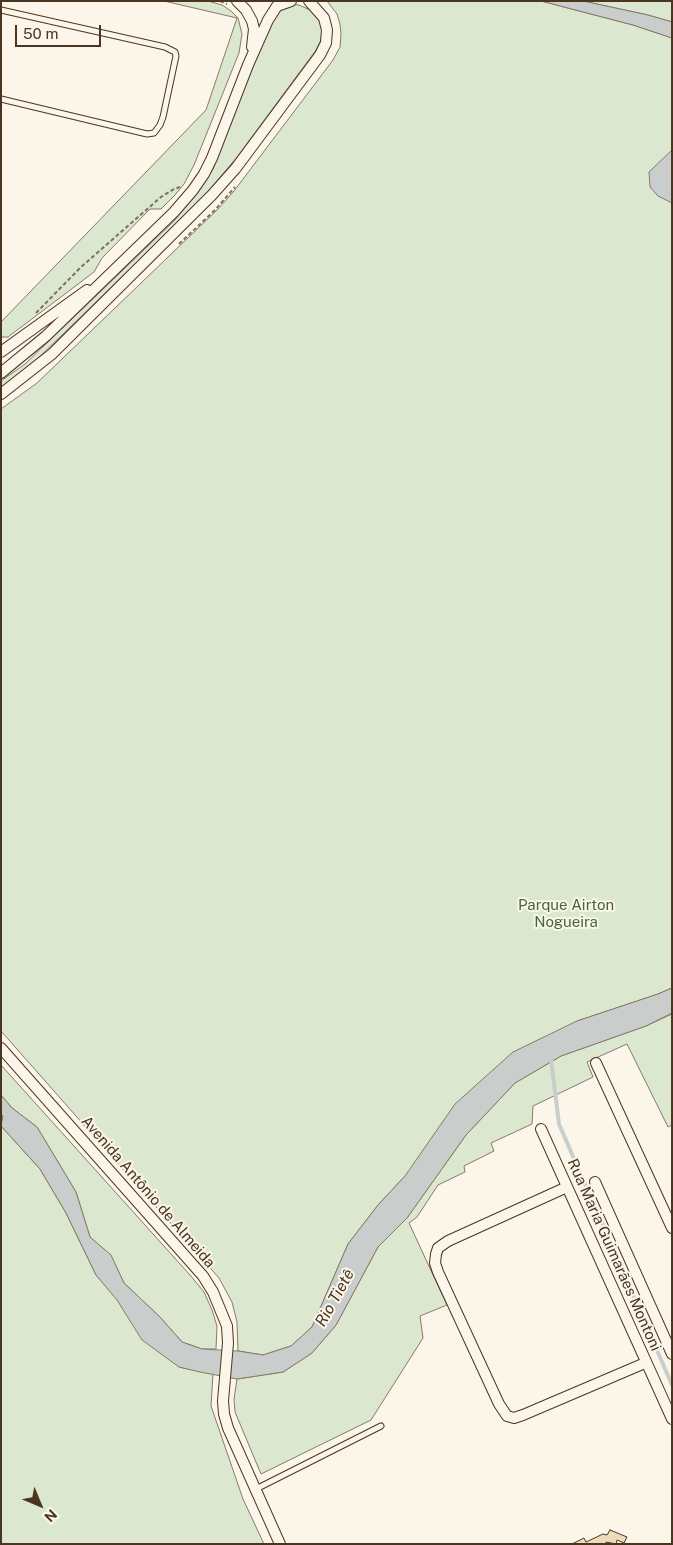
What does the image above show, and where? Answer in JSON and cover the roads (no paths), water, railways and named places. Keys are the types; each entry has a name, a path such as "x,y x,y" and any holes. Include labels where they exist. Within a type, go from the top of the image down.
{"street":[{"path":"1,372 46,336 114,271 181,204 204,174 248,65 271,13 277,6 292,1 307,5 318,11"},
{"path":"1,394 52,354 212,195 236,168 320,55 326,43 327,30 324,18 309,1"},
{"path":"233,3 246,10 254,29 248,65"},
{"path":"1,352 114,271"},
{"name":"Avenida Antônio de Almeida","path":"1,1048 203,1276 222,1310 227,1326 228,1343 223,1401 228,1428 280,1544"},
{"path":"596,1063 672,1228"},
{"name":"Rua Maria Guimarães Montoni","path":"541,1129 672,1420"},
{"path":"595,1182 671,1348"},
{"path":"567,1187 448,1241 438,1248 436,1254 435,1263 438,1272 499,1404 507,1416 514,1418 523,1415 645,1363"}],"lane":[{"path":"1,10 165,47 175,52 176,56 163,117 154,133 147,134 1,99"},
{"path":"256,1489 381,1426"}],"water":[{"path":"541,1 583,1 648,15 672,22 672,38 633,25"},
{"path":"672,150 672,203 658,196 650,187 649,172"},
{"name":"Rio Tietê","path":"672,988 672,1013 646,1026 561,1056 515,1083 466,1135 407,1218 378,1247 336,1325 312,1353 283,1372 237,1379 200,1372 179,1367 142,1340 117,1300 96,1275 66,1213 40,1169 1,1126 3,1116 1,1114 1,1095 12,1108 37,1127 76,1192 90,1237 111,1255 124,1283 160,1317 182,1342 202,1349 238,1351 263,1355 291,1346 312,1327 348,1244 378,1205 405,1176 455,1104 513,1052 577,1021"}],"waterway":[{"path":"551,1059 559,1124 672,1385"}],"park label":[{"name":"Parque Airton Nogueira","path":"566,914"}]}
